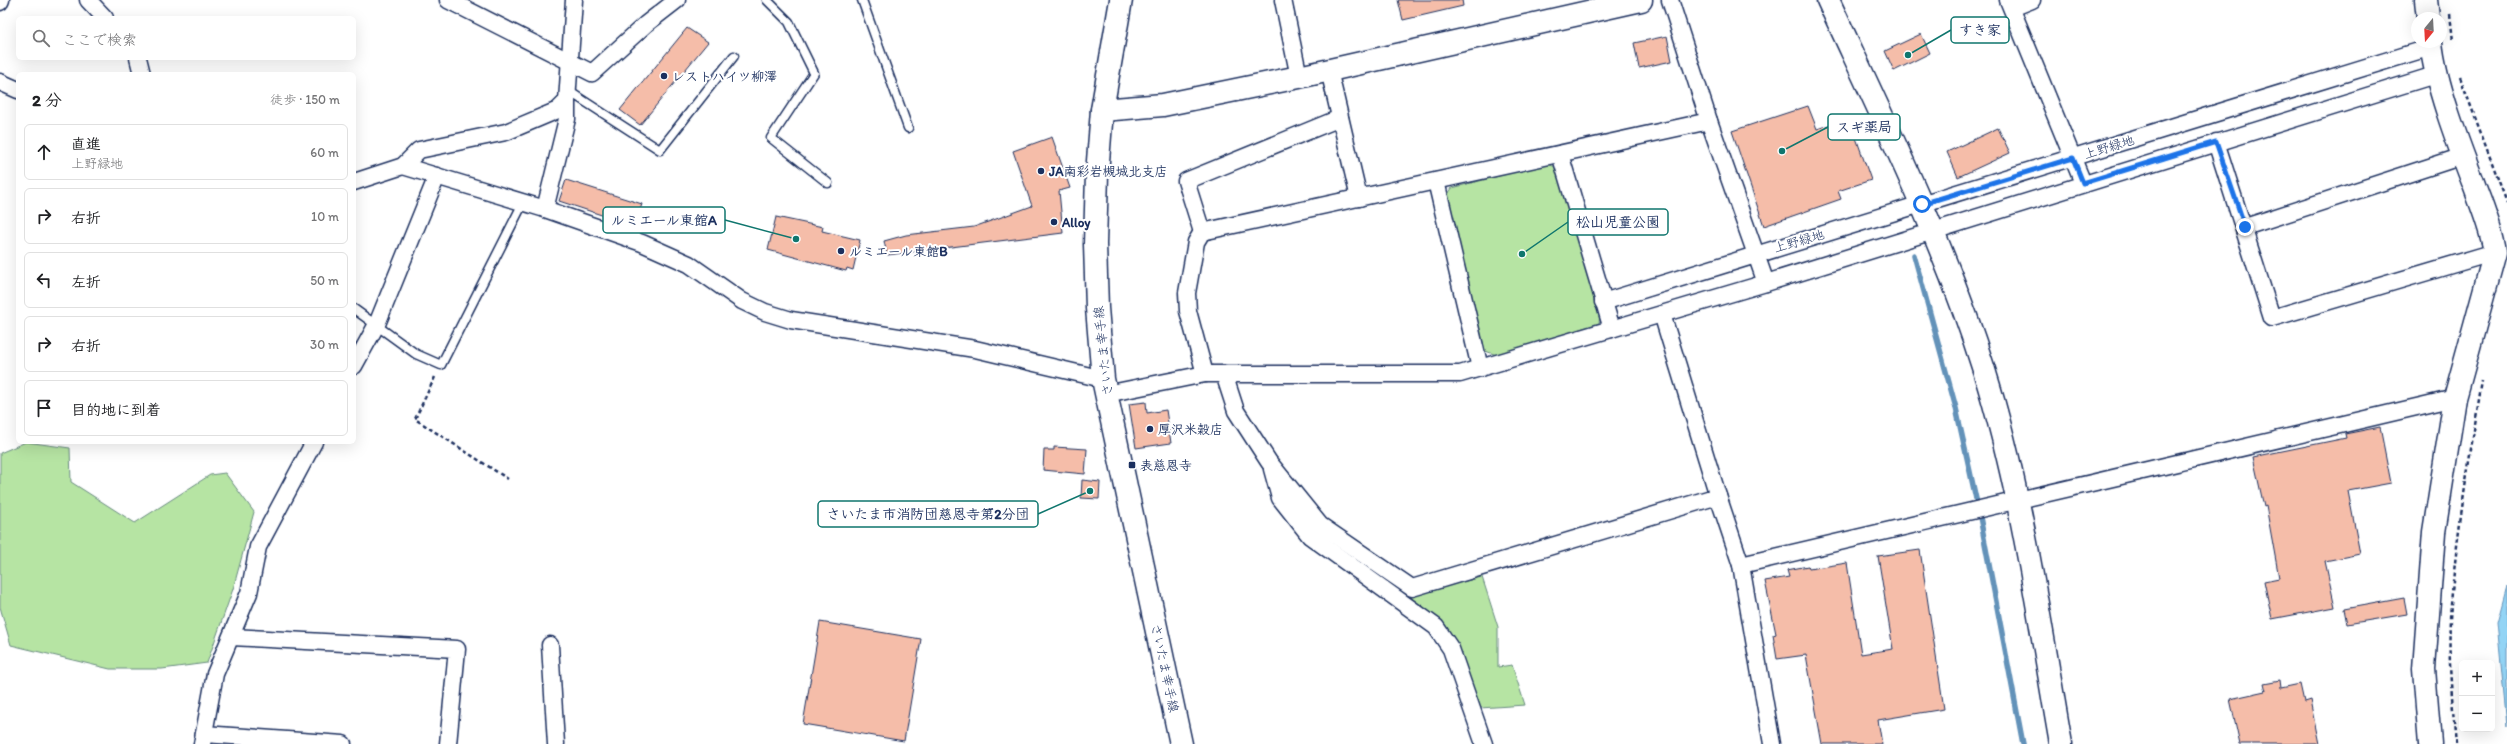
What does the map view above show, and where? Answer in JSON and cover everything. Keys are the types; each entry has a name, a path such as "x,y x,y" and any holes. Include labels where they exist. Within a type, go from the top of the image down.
{"street":[{"path":"88,0 103,16"},
{"path":"448,0 592,73 646,24 677,0"},
{"path":"545,209 567,119 567,95 574,0"},
{"path":"646,24 656,0"},
{"name":"さいたま幸手線","path":"1121,0 1102,110 1095,244 1105,386 1181,744"},
{"path":"1283,0 1299,77"},
{"path":"1102,110 1163,105 1299,77 1641,0"},
{"path":"1670,0 1709,121 1766,283"},
{"path":"1828,0 1933,230 1984,370 2019,500 2061,744"},
{"path":"2032,0 2010,4 2083,183"},
{"path":"2426,0 2427,12"},
{"name":"上野緑地","path":"1603,302 1756,253 2073,158 2421,48"},
{"path":"2430,744 2425,661 2434,532 2455,398 2495,252 2492,234 2463,156 2448,72 2433,48"},
{"path":"138,60 142,72"},
{"path":"1329,70 1359,198"},
{"path":"403,166 545,209 642,243 689,264 742,301 765,312 791,320 975,349 1105,386 1205,374 1460,374 1766,283 2083,183 2448,72"},
{"path":"0,82 16,89"},
{"path":"356,181 403,166 419,150 506,132 558,110 567,95"},
{"path":"1202,232 1186,181 1340,118"},
{"path":"1205,374 1188,311 1188,299 1196,242 1202,232 1709,121"},
{"path":"2216,142 2245,227 2272,318 2495,252"},
{"path":"1560,154 1612,329"},
{"path":"2245,227 2463,156"},
{"path":"356,362 377,324 437,176"},
{"path":"1436,181 1480,368"},
{"path":"1662,314 1718,496 1741,565 1772,744"},
{"path":"1224,374 1236,411 1269,462 1320,525 1412,588 1718,496"},
{"path":"1741,565 2455,398"},
{"path":"313,444 258,546 249,593 215,674 203,739 342,744"},
{"path":"1269,462 1280,498 1310,536 1436,628 1451,649 1484,744"},
{"path":"231,637 457,649 448,744"},
{"path":"550,645 556,744"}],"lane":[{"path":"766,0 788,22 814,73 771,138 828,183"},
{"path":"862,0 908,128"},
{"path":"567,95 660,150 734,56"},
{"path":"356,310 377,324 416,354 441,365 523,203"}],"path":[{"path":"2449,11 2454,48"},
{"path":"2448,72 2507,203"},
{"path":"441,365 416,419 508,479"},
{"path":"2456,744 2450,675 2451,605 2466,485 2483,377"}],"green space":[{"path":"1546,164 1557,167 1600,312 1599,323 1497,355 1485,351 1447,196 1452,188"},
{"path":"21,444 41,444 70,448 71,482 135,523 210,475 225,473 254,512 233,589 207,663 162,669 110,669 11,645 0,607 0,453"},
{"path":"1482,577 1498,627 1498,667 1512,665 1525,705 1480,708 1462,656 1445,624 1408,595"}],"water":[{"path":"2507,586 2507,727 2497,623"}],"building":[{"path":"1398,0 1462,0 1463,6 1403,20"},
{"name":"レストハイツ柳澤","path":"687,28 708,42 640,125 620,110"},
{"path":"1921,34 1930,53 1894,71 1885,51"},
{"path":"1667,36 1672,61 1639,68 1634,43"},
{"path":"1808,106 1817,129 1849,118 1871,180 1838,191 1841,199 1764,226 1732,131"},
{"path":"1998,128 2010,153 1958,177 1947,152"},
{"path":"1052,137 1070,188 1059,191 1063,233 887,255 884,241 906,235 974,227 1032,206 1013,151"},
{"path":"566,180 642,204 635,226 559,201"},
{"path":"776,217 823,227 822,231 860,240 853,270 847,268 846,271 768,250"},
{"path":"1146,402 1147,413 1166,410 1171,443 1136,448 1129,404"},
{"path":"2380,427 2391,483 2348,491 2360,554 2325,561 2335,607 2272,619 2264,581 2279,578 2266,506 2264,507 2253,457 2346,438 2345,434"},
{"path":"1054,447 1087,449 1085,474 1043,470 1044,450 1054,450"},
{"path":"1082,480 1100,482 1099,499 1081,498"},
{"path":"1920,550 1944,709 1878,720 1882,744 1822,744 1806,655 1777,659 1773,635 1776,634 1765,581 1789,577 1787,570 1808,566 1809,569 1847,563 1861,654 1893,649 1878,556"},
{"path":"2404,598 2407,614 2347,624 2344,609"},
{"path":"820,622 921,639 904,741 803,724"},
{"path":"2280,680 2281,688 2300,684 2304,702 2310,700 2319,744 2240,744 2230,699 2266,691 2264,683"}],"waterway":[{"path":"1914,255 1956,408 1980,517 2023,744"}],"place":[{"name":"すき家","path":"1908,55"},
{"name":"レストハイツ柳澤","path":"664,76"},
{"name":"スギ薬局","path":"1782,151"},
{"name":"JA南彩岩槻城北支店","path":"1041,171"},
{"name":"Alloy","path":"1054,222"},
{"name":"ルミエール東館A","path":"796,239"},
{"name":"ルミエール東館B","path":"841,251"},
{"name":"松山児童公園","path":"1522,254"},
{"name":"厚沢米穀店","path":"1150,429"},
{"name":"表慈恩寺","path":"1132,465"},
{"name":"さいたま市消防団慈恩寺第2分団","path":"1090,491"}],"route":[{"path":"1922,204 2073,158 2083,183 2216,142 2245,227"}]}
